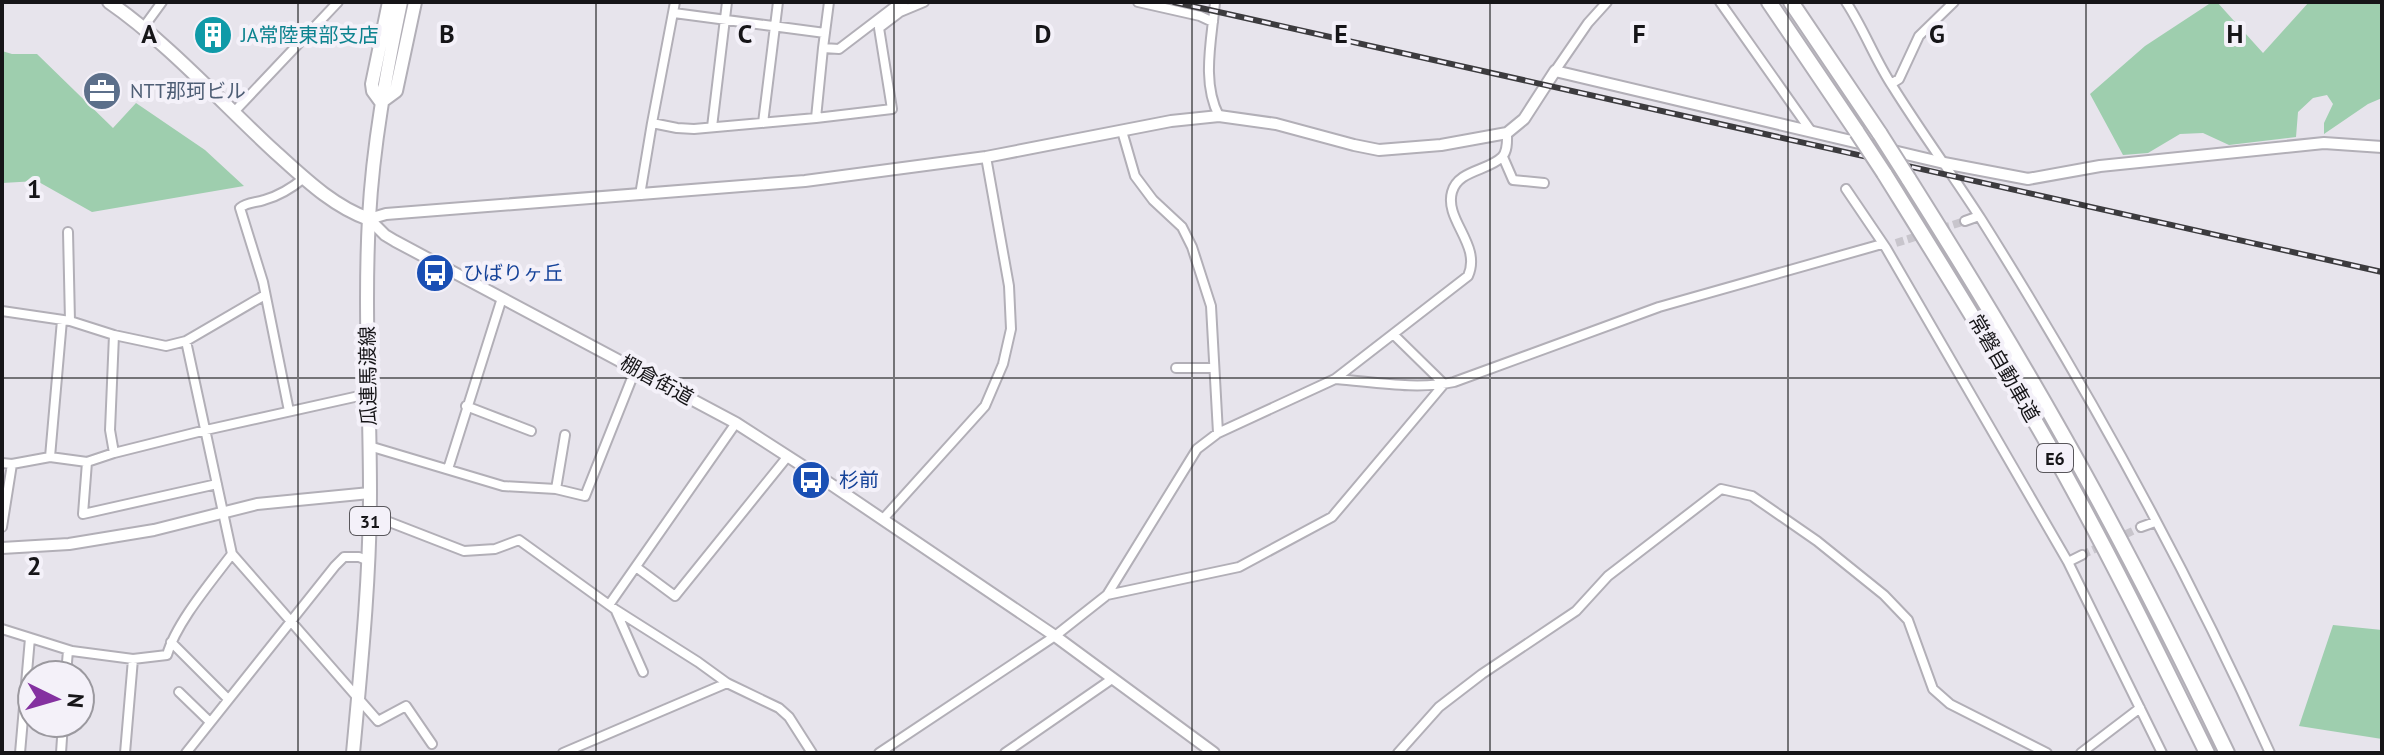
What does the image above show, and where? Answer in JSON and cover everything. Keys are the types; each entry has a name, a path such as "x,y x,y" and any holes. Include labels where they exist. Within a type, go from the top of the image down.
{"highway":[{"name":"常磐自動車道","path":"1769,2 1884,173 2048,444 2207,753"},
{"name":"常磐自動車道","path":"1791,2 1908,178 2063,435 2128,554 2227,753"}],"main road":[{"name":"棚倉街道","path":"109,2 143,28 304,178 340,206 369,219"},
{"path":"389,2 372,84 381,102 396,91 415,2"},
{"name":"瓜連馬渡線","path":"353,753 369,561 369,219 381,102 401,2"}],"street":[{"path":"143,28 162,2"},
{"path":"233,113 338,2"},
{"path":"640,195 675,2"},
{"path":"712,127 727,2"},
{"path":"763,123 778,2"},
{"path":"816,118 829,2"},
{"path":"823,48 839,49 904,2"},
{"path":"652,123 677,128 712,127 892,109 879,28 900,12 924,2"},
{"path":"1138,2 1200,16 1213,22"},
{"path":"1215,2 1209,87 1219,116"},
{"path":"369,219 386,214 805,181 986,157 1171,121 1219,116 1276,124 1379,150 1441,145 1507,133 1524,119 1588,23 1607,2"},
{"path":"1720,2 1811,131"},
{"path":"1846,2 1891,84 1979,216 2077,378 2215,635 2270,753"},
{"path":"1891,84 1899,79 1919,36 1954,2"},
{"path":"674,13 825,33"},
{"path":"1555,71 1944,163 2028,179 2100,166 2324,143 2382,147"},
{"path":"1122,131 1135,176 1153,200 1182,227 1192,247 1211,306 1218,433"},
{"path":"879,753 1055,636 1107,595 1197,449 1218,433 1335,379 1468,276 1473,266 1472,254 1450,196 1460,180 1503,157 1507,133"},
{"path":"883,519 985,406 1003,364 1011,329 1009,286 986,157"},
{"path":"1503,157 1513,180 1544,183"},
{"path":"289,411 265,295 240,208 244,204 266,200 304,178"},
{"path":"1846,189 1884,246 2068,562 2162,753"},
{"path":"1965,221 1979,216"},
{"name":"棚倉街道","path":"369,219 395,241 736,423 1055,636 1214,753"},
{"path":"50,457 66,320 68,232"},
{"path":"1335,379 1444,384 1659,307 1896,243"},
{"path":"2,311 66,320 114,335 166,346 186,341 265,295"},
{"path":"448,469 502,298"},
{"path":"1393,334 1444,384"},
{"path":"114,335 110,430 114,453"},
{"path":"186,341 232,554 378,721 406,706 432,744"},
{"path":"369,446 503,486 556,489 585,496 636,368"},
{"path":"1176,368 1214,368"},
{"path":"1107,595 1239,567 1332,517 1444,384"},
{"path":"2,527 7,464 50,457 87,462 206,430 368,394"},
{"path":"466,406 531,431"},
{"path":"613,608 636,567 736,423"},
{"path":"556,489 565,435"},
{"path":"636,567 675,596 788,456"},
{"path":"87,462 83,514 217,484"},
{"path":"1398,753 1439,707 1576,611 1608,576 1721,489 1752,496 1817,541 1884,595 1908,620 1933,689 1950,704 2047,753"},
{"path":"2,548 69,544 154,530 283,500 370,493"},
{"path":"370,516 464,551 495,549 519,540 613,608 727,683 779,708 789,717 812,753"},
{"path":"2141,527 2155,522"},
{"path":"2,629 68,650 133,659 167,655 171,642 232,554"},
{"path":"2068,562 2082,555"},
{"path":"186,753 344,557 369,561"},
{"path":"613,608 643,672"},
{"path":"20,753 30,638"},
{"path":"171,642 228,699"},
{"path":"67,659 68,650"},
{"path":"125,753 133,659"},
{"path":"1005,753 1112,679"},
{"path":"563,753 727,683"},
{"path":"179,692 210,722"},
{"path":"2081,753 2140,708"}],"green space":[{"path":"2212,2 2217,2 2263,53 2309,2 2382,2 2382,98 2324,134 2324,123 2333,104 2327,95 2313,98 2298,112 2296,137 2229,145 2203,133 2180,134 2148,153 2123,155 2090,94 2145,46"},
{"path":"2,51 37,54 113,128 136,103 205,150 244,186 92,212 37,181 2,183"},
{"path":"2333,625 2382,630 2382,739 2299,726"}],"tunnel":[{"path":"1896,243 1965,221"},
{"path":"2082,555 2141,527"}],"railway":[{"path":"1174,2 2382,272"}],"place":[{"name":"JA常陸東部支店","path":"213,35"},
{"name":"NTT那珂ビル","path":"102,91"},
{"name":"ひばりヶ丘","path":"435,273"},
{"name":"杉前","path":"811,480"}]}
